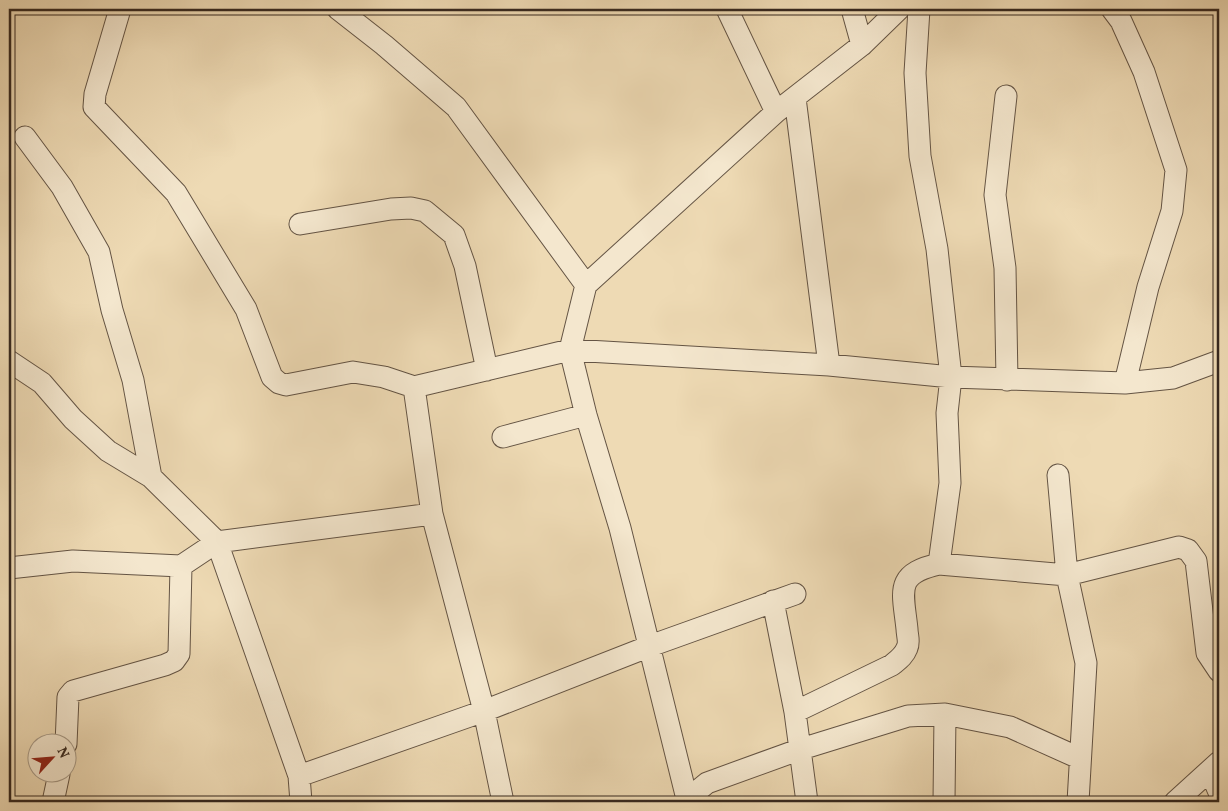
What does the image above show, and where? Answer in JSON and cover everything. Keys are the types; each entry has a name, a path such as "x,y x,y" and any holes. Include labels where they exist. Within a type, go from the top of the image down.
{"street":[{"path":"120,9 95,94 94,107 176,193 246,309 272,377 279,383 286,385 353,372 368,373 414,387 570,350 829,365 951,378 1124,383 1173,378 1219,361"},
{"path":"338,9 384,45 456,107 586,284"},
{"path":"728,9 776,112"},
{"path":"852,9 862,45"},
{"path":"899,9 862,45 776,112 586,284 570,350 586,415 620,528 686,801 707,784 798,750 908,716 945,714 1010,727 1079,758"},
{"path":"919,9 915,73 920,156 937,249 951,378 947,413 950,484 939,564"},
{"path":"1112,9 1121,21 1144,72 1176,170 1172,211 1148,287 1124,383"},
{"path":"1006,96 995,195 1005,268 1007,380"},
{"path":"795,98 829,365"},
{"path":"25,138 62,187 99,252 112,310 133,380 151,477"},
{"path":"300,224 390,209 418,209 425,211 433,217 454,235 465,266 487,370"},
{"path":"9,361 42,383 73,419 108,451 151,477 217,542 299,776 301,802"},
{"path":"414,387 432,514 484,711 503,802"},
{"path":"504,437 586,415"},
{"path":"1058,475 1067,575 1086,663 1079,758 1078,802"},
{"path":"9,568 73,561 181,566 217,542 432,514"},
{"path":"795,712 892,665 903,656 908,646 902,588 909,578 922,568 939,564 1067,575 1179,547 1188,550 1196,561 1207,653 1219,671"},
{"path":"66,734 68,697 73,691 165,665 174,661 179,654 181,566"},
{"path":"299,776 484,711 650,646 795,594"},
{"path":"773,601 795,712 798,750 807,802"},
{"path":"944,802 945,714"},
{"path":"1214,767 1219,792"},
{"path":"1175,802 1214,767"},
{"path":"53,802 57,784"}]}
